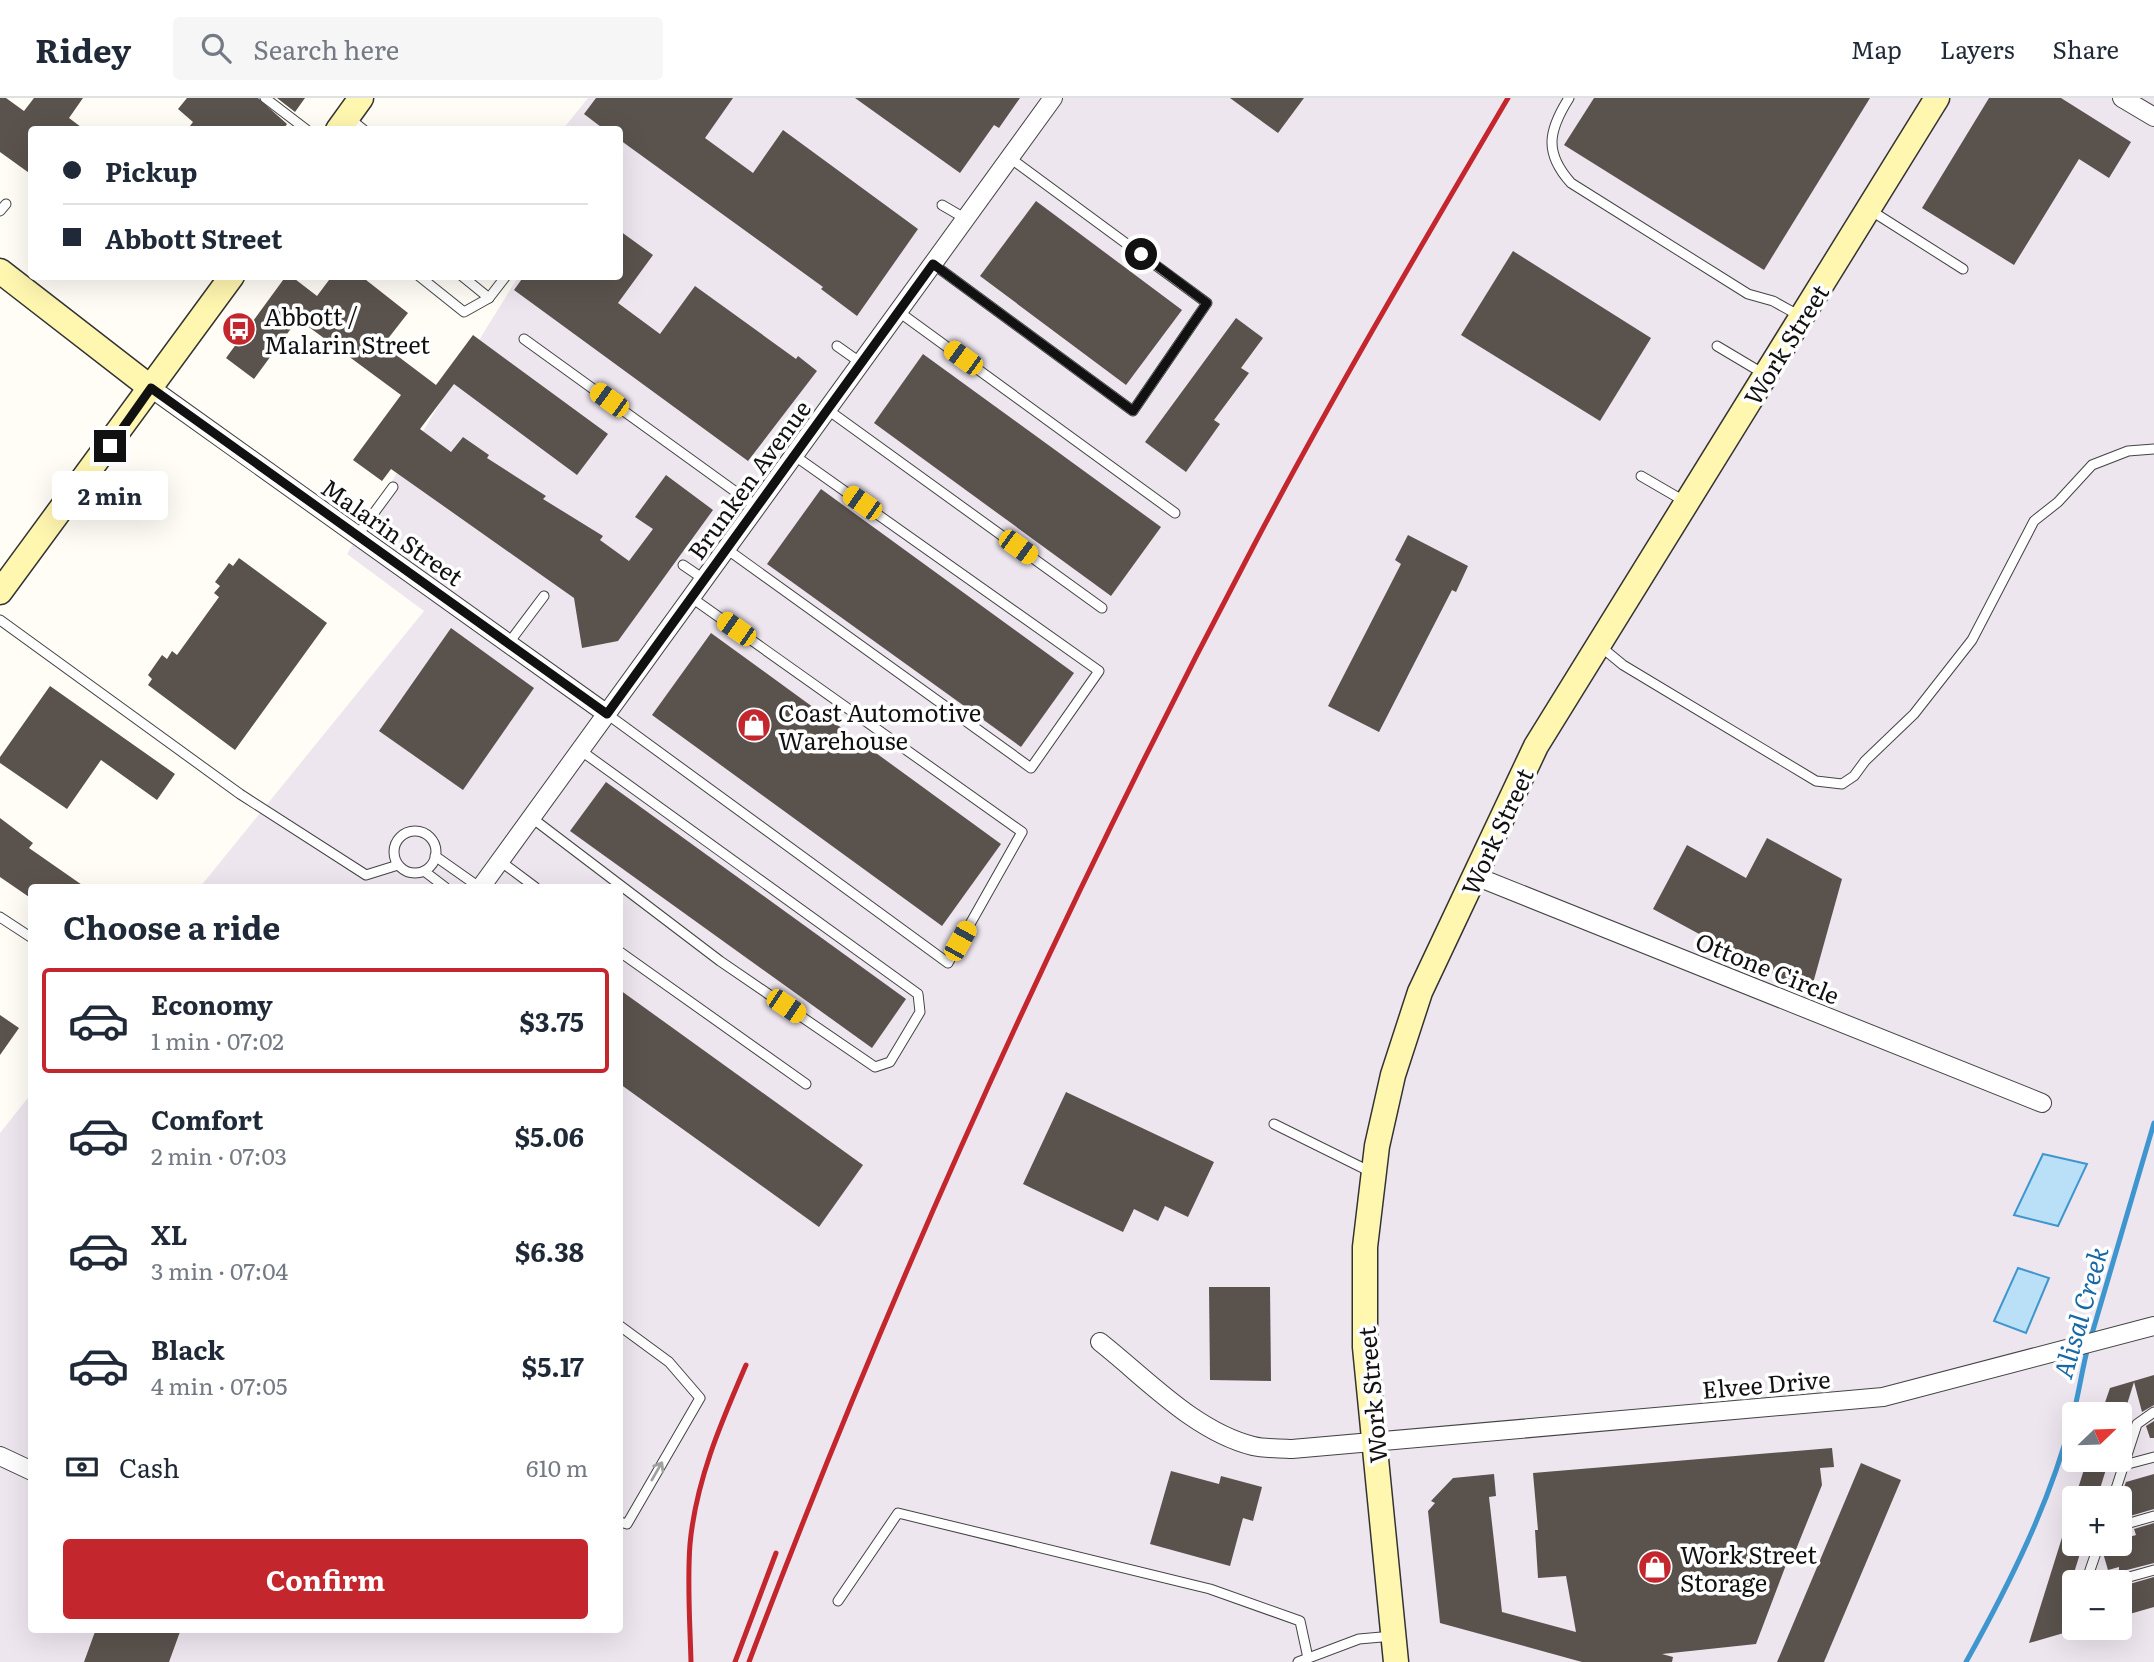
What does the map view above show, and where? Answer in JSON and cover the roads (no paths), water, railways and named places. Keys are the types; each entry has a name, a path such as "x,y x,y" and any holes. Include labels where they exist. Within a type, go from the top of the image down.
{"street":[{"name":"Brunken Avenue","path":"482,884 728,550 1053,98"},
{"name":"Work Street","path":"1396,1662 1365,1347 1365,1247 1373,1174 1393,1075 1420,992 1536,746 1937,98"},
{"path":"2122,98 2154,117"},
{"path":"0,271 151,388"},
{"path":"0,592 229,280"},
{"name":"Malarin Street","path":"151,388 607,714"},
{"name":"Ottone Circle","path":"1475,876 2042,1103"},
{"name":"Elvee Drive","path":"1100,1342 1197,1421 1224,1437 1256,1447 1292,1449 1883,1396 2154,1326"},
{"path":"0,1456 28,1469"}],"lane":[{"path":"265,98 302,126"},
{"path":"1569,98 1551,132 1551,141 1560,171 1572,184 1748,294 1773,301 1801,317"},
{"path":"933,264 1133,411 1207,303 1010,158"},
{"path":"942,205 966,219"},
{"path":"1868,209 1963,269"},
{"path":"424,280 464,312 489,298 503,280"},
{"path":"467,280 489,298"},
{"path":"899,312 1175,513"},
{"path":"524,339 758,508"},
{"path":"837,346 862,364"},
{"path":"1717,346 1766,375"},
{"path":"828,410 1102,608"},
{"path":"1599,645 1623,665 1788,765 1816,780 1842,783 1854,776 1865,761 1914,714 1972,640 2034,521 2058,502 2092,465 2128,451 2154,449"},
{"path":"728,550 1031,768 1099,671 795,456"},
{"path":"1641,476 1687,503"},
{"path":"358,536 393,488"},
{"path":"683,565 706,580"},
{"path":"508,643 544,596"},
{"path":"607,714 948,963 1021,832 692,598"},
{"path":"0,620 240,794 366,874 398,865 413,873 424,871 435,856"},
{"path":"580,750 918,994 920,1012 890,1062 875,1067 720,961 623,887"},
{"path":"532,818 619,884"},
{"path":"398,865 395,845 410,832 429,837 435,856 476,884"},
{"path":"500,861 531,884"},
{"path":"424,871 441,884"},
{"path":"0,916 28,935"},
{"path":"623,954 806,1084"},
{"path":"1274,1124 1373,1174"},
{"path":"623,1328 669,1362 700,1398 627,1524 623,1523"},
{"path":"2132,1440 2137,1424 2154,1412"},
{"path":"2132,1463 2154,1457"},
{"path":"838,1601 898,1513 1210,1589 1300,1621 1308,1658"},
{"path":"2132,1522 2154,1516"},
{"path":"2132,1576 2154,1570"},
{"path":"1298,1662 1359,1639 1393,1636"}],"water":[{"path":"2043,1154 2087,1164 2058,1226 2014,1215"},
{"path":"2018,1268 2049,1278 2026,1333 1994,1321"}],"waterway":[{"name":"Alisal Creek","path":"2091,1337 2154,1123"},
{"name":"Alisal Creek","path":"1966,1662 2041,1511 2064,1448 2088,1347"}],"railway":[{"path":"749,1662 804,1519 922,1237 984,1097 1114,820 1283,490 1508,98"},
{"path":"691,1662 689,1573 693,1520 711,1452 746,1365"},
{"path":"735,1662 776,1553"}],"place":[{"name":"Abbott / Malarin Street","path":"239,329"},
{"name":"Coast Automotive Warehouse","path":"754,725"},
{"name":"Work Street Storage","path":"1655,1567"}]}
